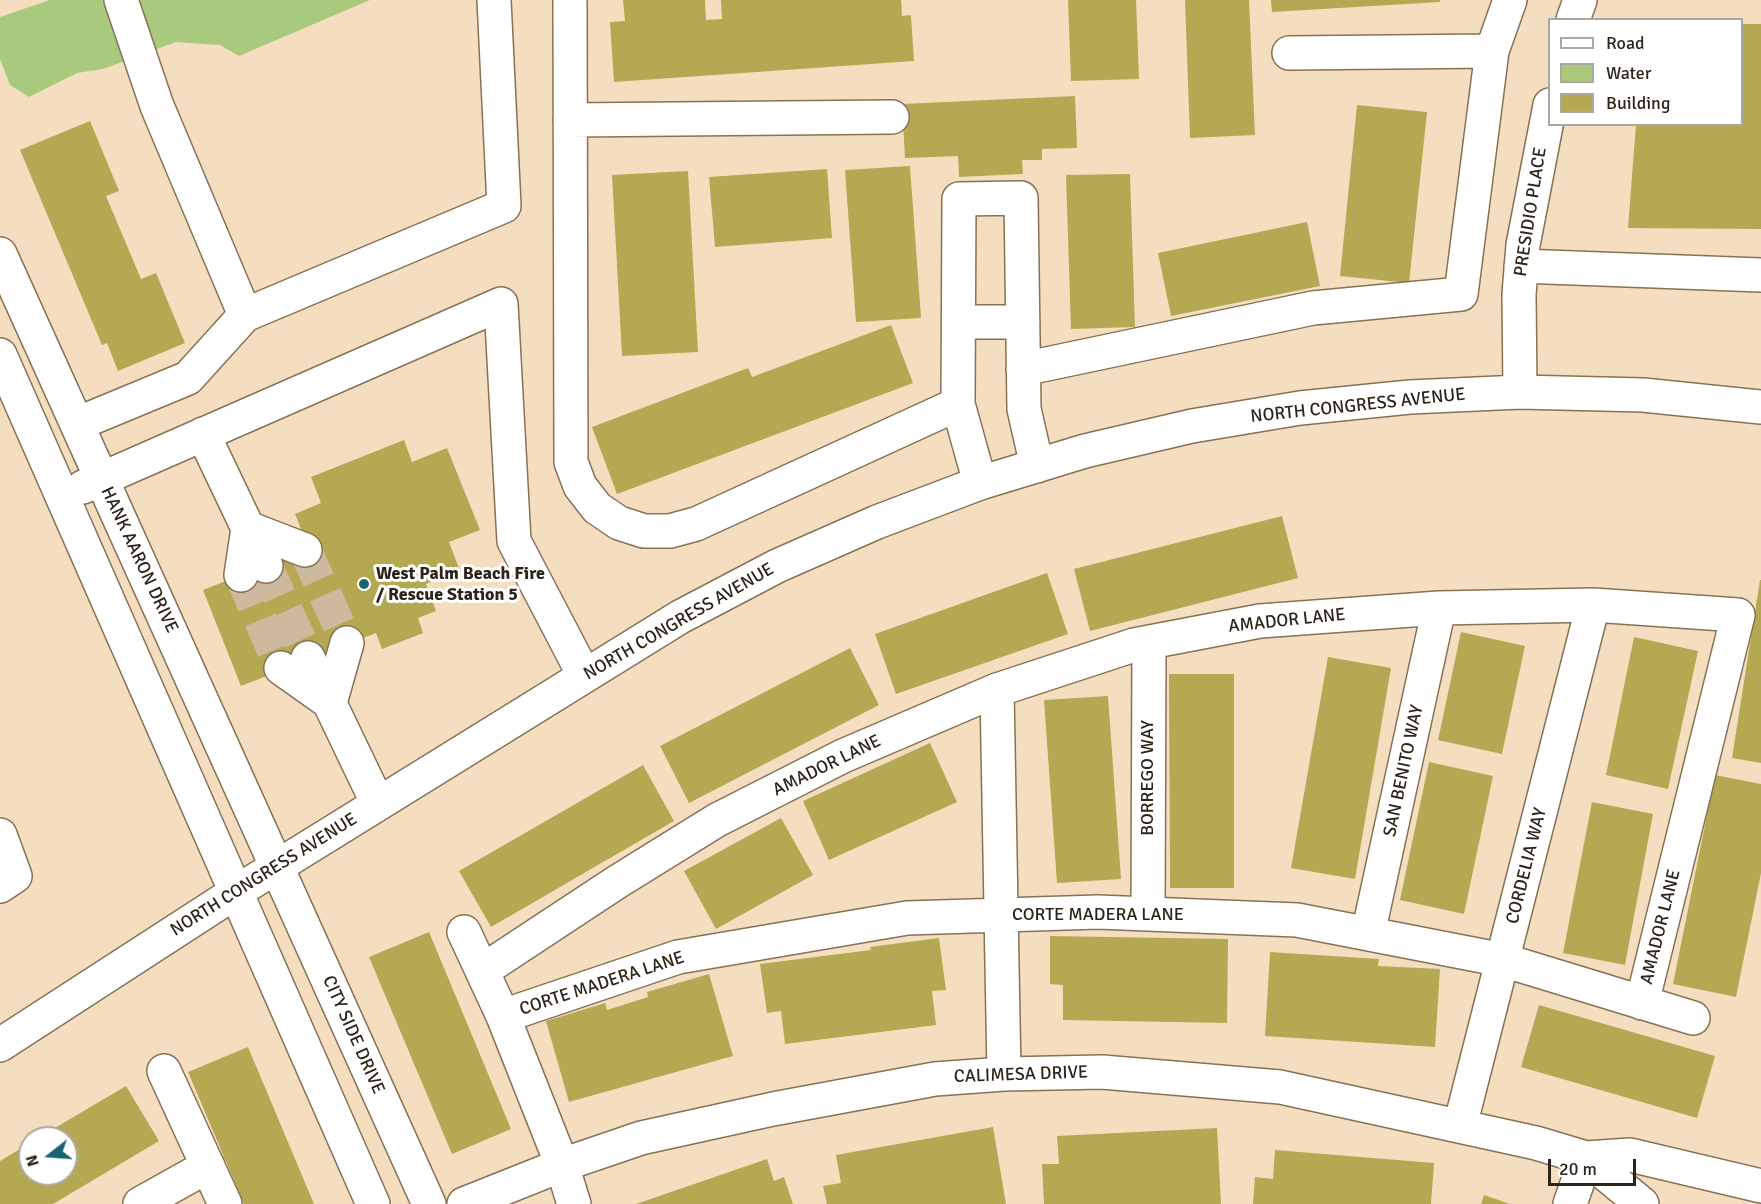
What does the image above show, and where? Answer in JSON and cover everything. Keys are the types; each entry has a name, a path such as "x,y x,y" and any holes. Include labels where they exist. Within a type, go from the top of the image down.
{"street":[{"path":"121,0 152,92 245,315"},
{"path":"77,424 188,378 245,315 504,206 494,0"},
{"path":"570,0 571,462 580,486 597,508 619,523 644,531 670,531 696,524 958,404"},
{"path":"1023,369 1313,308 1461,294 1492,51 1510,0"},
{"path":"1574,18 1580,0"},
{"path":"1289,53 1492,51"},
{"name":"PRESIDIO PLACE","path":"1520,392 1521,266 1530,197 1548,114"},
{"path":"570,120 892,117"},
{"path":"980,483 958,404 958,199 1022,198 1024,409 1037,466"},
{"name":"HANK AARON DRIVE","path":"0,254 278,866"},
{"path":"1521,266 1761,275"},
{"path":"61,495 501,304 514,541 584,675"},
{"path":"959,322 1023,322"},
{"path":"0,355 373,1204"},
{"name":"NORTH CONGRESS AVENUE","path":"0,1045 236,892 680,617 777,566 877,522 980,483 1085,452 1192,426 1300,408 1410,397 1520,392 1643,395 1761,407"},
{"path":"203,434 248,528 274,563"},
{"name":"AMADOR LANE","path":"482,971 617,882 717,820 843,756 997,690 1149,643 1260,621 1439,608 1593,605 1738,615 1642,1003"},
{"name":"CORDELIA WAY","path":"1460,1126 1593,605"},
{"name":"SAN BENITO WAY","path":"1368,934 1439,608"},
{"name":"BORREGO WAY","path":"1148,914 1149,643"},
{"path":"315,656 330,703 378,804"},
{"path":"997,690 1003,915 1004,1074"},
{"path":"0,835 15,876 0,886"},
{"name":"CITY SIDE DRIVE","path":"278,866 429,1204"},
{"name":"CORTE MADERA LANE","path":"503,1016 678,957 907,918 1098,912 1297,920 1503,960 1693,1018"},
{"path":"464,932 503,1016 562,1165 574,1204"},
{"path":"306,1051 350,1029"},
{"path":"164,1071 225,1204"},
{"name":"CALIMESA DRIVE","path":"464,1204 562,1165 642,1138 773,1109 935,1079 1004,1074 1102,1072 1280,1087 1536,1143 1586,1158 1630,1155 1761,1186"},
{"path":"356,1164 401,1143"},
{"path":"1570,1204 1586,1158"},
{"name":"CALIMESA DRIVE","path":"1586,1158 1643,1204"},
{"path":"1643,1204 1655,1161"},
{"path":"140,1204 208,1166"},
{"path":"1760,1204 1761,1200"}],"water":[{"path":"50,0 370,0 239,56 220,45 176,42 103,69 77,73 29,97 10,85 0,59 0,17"}],"building":[{"path":"623,0 705,0 706,20 722,19 721,0 901,0 902,16 911,15 914,61 614,82 610,22 625,21"},
{"path":"1068,0 1136,0 1139,79 1071,81"},
{"path":"1185,0 1249,0 1255,135 1190,138"},
{"path":"1271,0 1440,0 1440,2 1272,12"},
{"path":"1743,24 1761,24 1761,229 1628,228 1636,126 1743,126"},
{"path":"1075,96 1077,148 1042,149 1042,160 1022,160 1023,174 959,177 958,156 905,158 902,104"},
{"path":"1357,105 1427,112 1409,283 1340,276"},
{"path":"90,121 119,191 106,196 141,279 156,273 185,343 118,371 107,343 102,345 20,150"},
{"path":"910,166 921,318 856,322 845,170"},
{"path":"827,169 832,238 715,247 709,177"},
{"path":"688,171 698,352 622,356 612,175"},
{"path":"1130,174 1135,327 1071,329 1066,175"},
{"path":"1307,222 1320,286 1171,316 1158,253"},
{"path":"891,325 913,383 617,494 592,427 748,368 752,377"},
{"path":"404,440 412,462 447,448 480,530 449,542 460,571 426,584 436,611 418,618 423,633 382,649 376,633 241,686 203,590 309,548 295,514 321,503 311,477"},
{"path":"1282,516 1298,578 1090,631 1074,569"},
{"path":"1047,573 1068,634 896,694 875,634"},
{"path":"1761,580 1761,763 1732,758"},
{"path":"1461,632 1525,646 1502,754 1438,740"},
{"path":"1634,637 1698,651 1668,789 1606,775"},
{"path":"850,648 879,705 689,803 660,746"},
{"path":"1328,657 1391,668 1355,879 1291,868"},
{"path":"1169,674 1234,674 1234,888 1170,888"},
{"path":"1108,696 1121,879 1057,883 1044,700"},
{"path":"930,743 957,802 829,860 803,801"},
{"path":"1429,762 1493,776 1464,914 1400,900"},
{"path":"643,765 674,821 491,927 459,871"},
{"path":"1715,775 1761,784 1761,873 1736,997 1673,984"},
{"path":"1592,802 1653,814 1625,965 1563,953"},
{"path":"781,818 813,875 716,929 684,871"},
{"path":"429,932 511,1129 452,1154 369,957"},
{"path":"1050,936 1228,939 1227,1023 1063,1020 1063,985 1050,984"},
{"path":"939,938 946,990 932,991 936,1025 785,1044 781,1011 767,1013 760,964 871,950 870,947"},
{"path":"1270,952 1379,959 1378,966 1440,969 1435,1047 1265,1036"},
{"path":"709,974 733,1056 569,1102 546,1021 605,1003 607,1010 648,997 647,992"},
{"path":"1539,1005 1715,1056 1697,1118 1521,1067"},
{"path":"248,1047 314,1204 244,1204 188,1072"},
{"path":"126,1086 159,1141 53,1204 0,1204 0,1161 18,1150 18,1186 78,1186 78,1126 58,1126"},
{"path":"993,1127 1006,1204 827,1204 823,1186 841,1183 836,1155"},
{"path":"1217,1128 1221,1204 1044,1204 1042,1164 1059,1164 1057,1136"},
{"path":"1275,1150 1434,1163 1431,1204 1253,1204 1255,1177 1273,1179"},
{"path":"767,1159 774,1181 784,1177 793,1204 636,1204"},
{"path":"1484,1195 1510,1204 1481,1204"}],"tunnel":[{"path":"305,550 347,643"},
{"path":"266,566 308,658"},
{"path":"241,575 281,668"}],"place":[{"name":"West Palm Beach Fire / Rescue Station 5","path":"364,584"}]}
